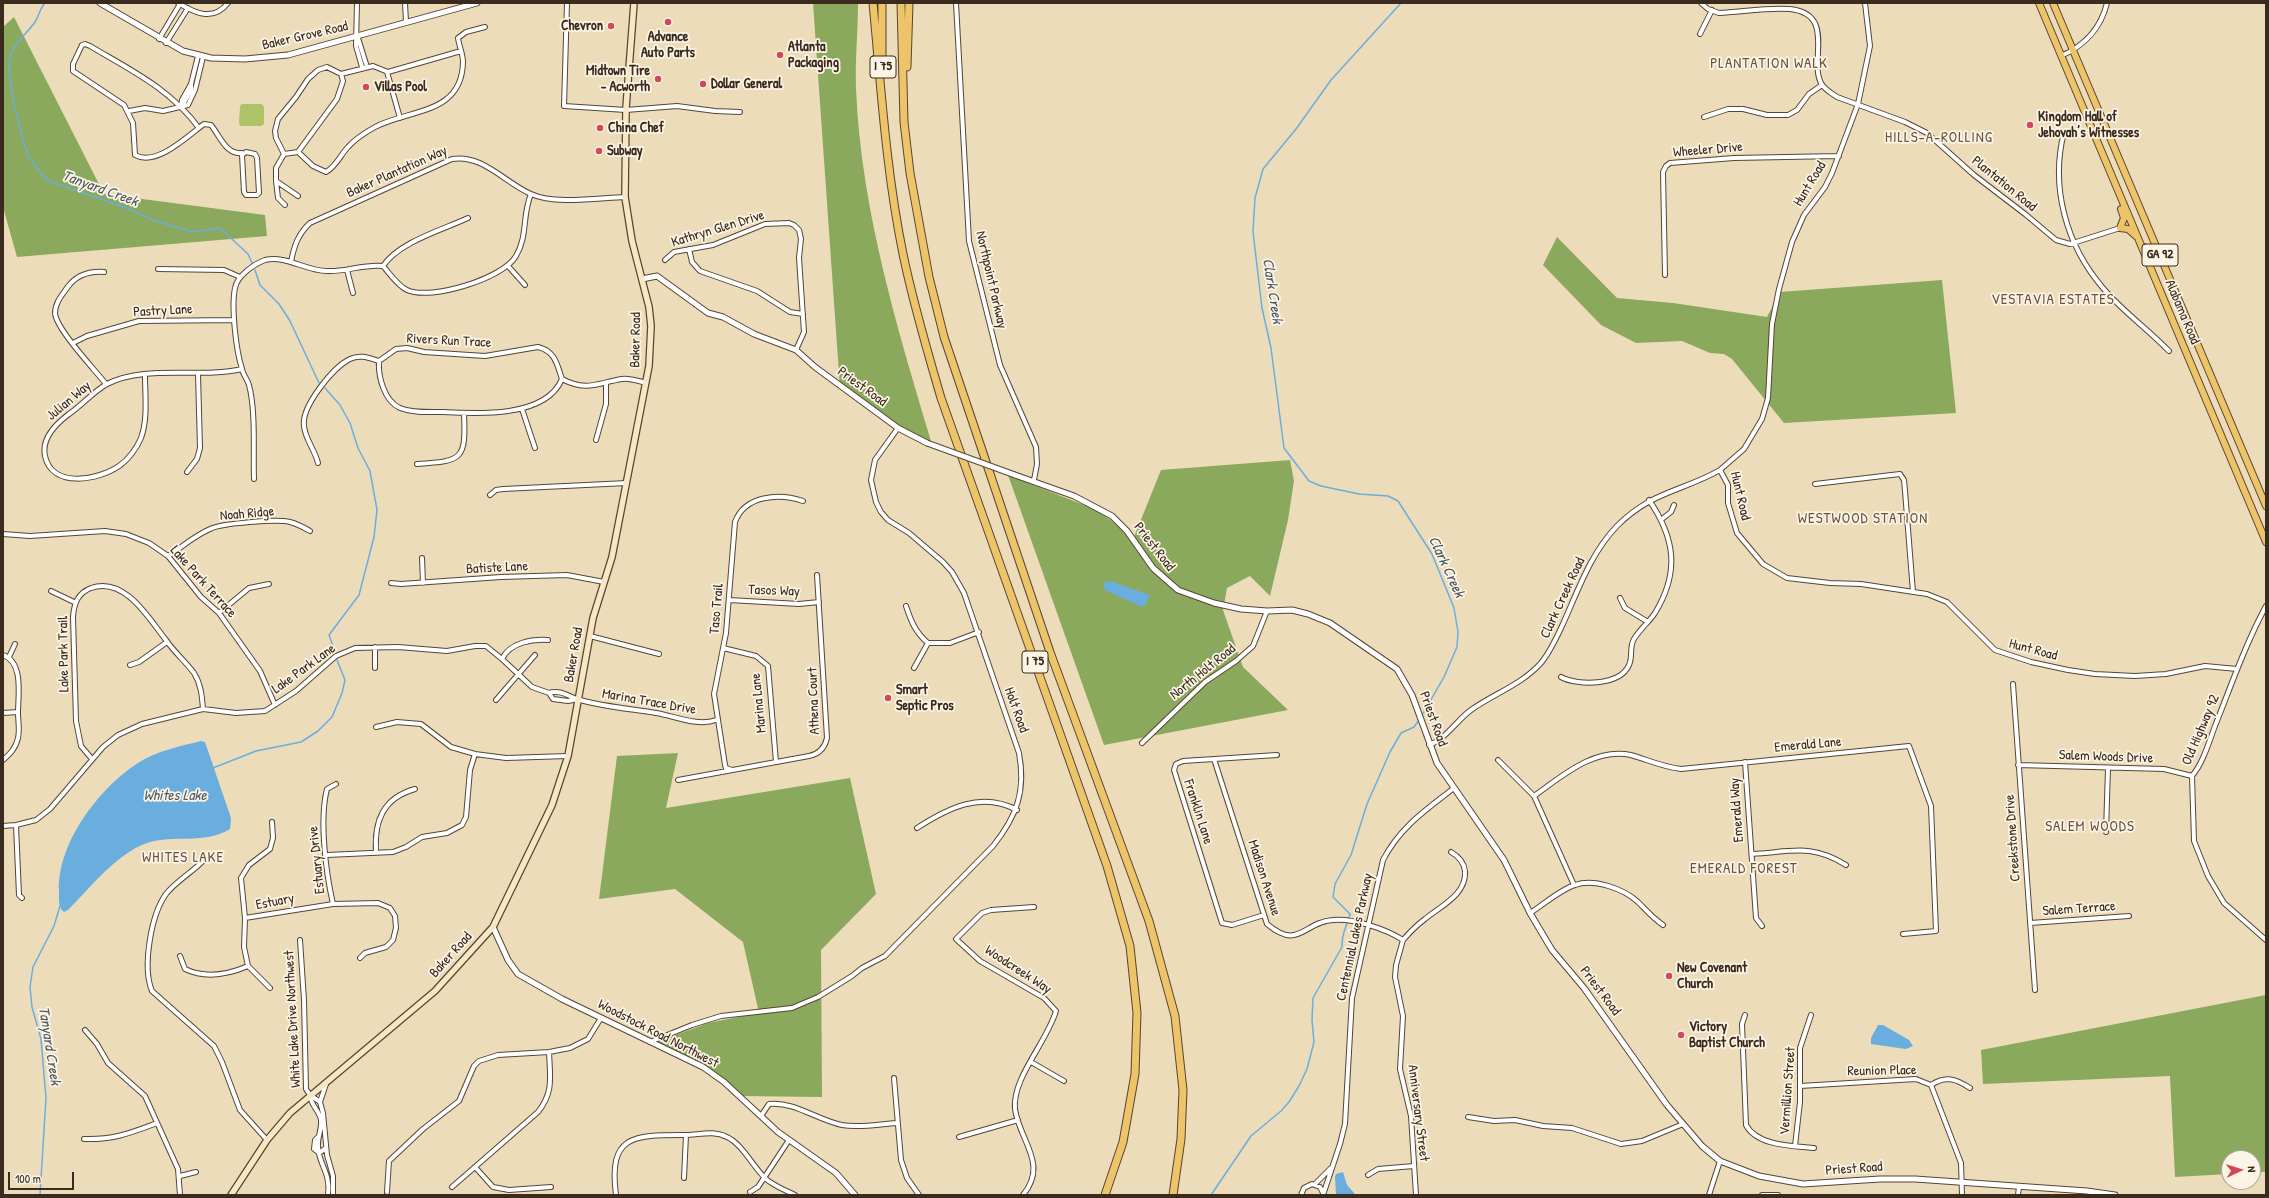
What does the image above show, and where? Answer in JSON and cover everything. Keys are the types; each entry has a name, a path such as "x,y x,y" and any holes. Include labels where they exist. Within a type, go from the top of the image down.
{"highway":[{"path":"873,3 885,132"},
{"name":"I 75","path":"882,3 885,132 903,253 910,286 941,398 1107,866 1130,946 1137,1013 1135,1074 1124,1136 1105,1195"},
{"name":"I 75","path":"901,3 904,122 921,237 934,297 950,358 1050,652 1149,921 1165,974 1177,1029 1182,1090 1181,1139 1173,1195"},
{"path":"904,122 909,3"}],"main road":[{"name":"Baker Road","path":"231,1195 267,1140 290,1113 435,991 493,927 552,805 568,756 590,636 612,556 646,383 651,326 642,279 632,241 625,196 626,110 634,3"},
{"name":"Alabama Road","path":"2038,3 2266,542"},
{"name":"Alabama Road","path":"2053,3 2266,506"},
{"path":"2114,182 2124,218 2120,228 2128,229 2137,236"}],"street":[{"name":"Baker Grove Road","path":"100,3 166,44 200,56 267,58 296,53 477,3"},
{"path":"159,39 179,4 199,14 209,14 220,10 228,3"},
{"path":"357,3 358,36 356,46 364,67"},
{"path":"405,3 406,22"},
{"path":"567,3 564,106 626,110 677,106 715,111 740,112"},
{"name":"Northpoint Parkway","path":"956,3 969,241 1000,365 1036,448 1037,464 1034,480"},
{"path":"1701,3 1719,13 1790,9 1802,12 1812,20 1819,38 1818,72 1822,85 1809,94 1797,110 1788,115 1768,115 1752,110 1728,109 1704,117"},
{"name":"Hunt Road","path":"1865,3 1870,46 1858,104 1839,156 1825,187 1804,215 1792,242 1779,289 1772,324 1768,398 1762,419 1744,449 1720,470 1728,485 1728,503 1737,533 1763,564 1774,572 1787,578 1861,584 1927,594 1946,602 1995,650 2031,662 2095,674 2134,676 2166,674 2205,666 2237,669"},
{"path":"2061,56 2083,44 2094,32 2107,3"},
{"path":"166,44 188,8"},
{"path":"1700,34 1712,10"},
{"path":"298,152 313,166 326,172 357,139 375,126 430,108 450,96 461,78 461,51 458,38 485,27"},
{"path":"199,128 181,106 169,95 90,46 85,44 82,46 73,64 74,70 124,105 129,111 133,123 135,155 139,157 159,156 199,128 204,124 211,125 229,150 237,154 242,153 250,152 257,158 259,193 257,195 246,195 244,192 242,153"},
{"path":"284,154 276,138 275,131 278,119 293,101 308,78 318,70 327,67 341,74 364,67 378,67 387,72 461,51"},
{"path":"181,106 191,90 191,84 200,56"},
{"path":"129,111 145,108 163,111 188,105 191,100 200,56"},
{"path":"387,72 400,118"},
{"path":"284,154 298,152 331,110 342,86 341,74"},
{"name":"Plantation Road","path":"1822,85 1837,97 1905,122 1927,133 1974,175 2025,214 2051,237 2064,244 2073,243"},
{"path":"2064,132 2059,151 2058,168 2062,210 2073,243 2103,289 2169,351"},
{"path":"284,154 276,168 278,198 284,205"},
{"name":"Wheeler Drive","path":"1665,275 1662,172 1670,163 1734,158 1839,156"},
{"name":"Baker Plantation Way","path":"291,262 294,246 301,232 310,223 452,159 473,160 532,194 550,199 625,196"},
{"path":"276,181 298,196"},
{"path":"254,479 252,405 249,385 242,369 234,320 235,287 240,277 249,269 264,261 276,258 325,271 347,270 358,266 383,266 406,290 422,294 452,290 468,285 508,266 523,244 526,230 525,214 532,194"},
{"path":"383,266 392,254 468,218"},
{"name":"Kathryn Glen Drive","path":"665,260 674,252 713,244 765,224 788,223 794,226 799,230 801,239 799,258 804,332 796,350"},
{"path":"2073,243 2120,228"},
{"path":"689,250 692,262 700,271 757,291 790,312 803,314"},
{"path":"508,266 525,285"},
{"path":"158,269 224,270 240,277"},
{"path":"347,270 353,293"},
{"path":"104,272 93,271 79,275 68,286 58,301 55,313 58,325 106,384"},
{"name":"Priest Road","path":"642,279 657,276 708,313 723,317 754,334 796,350 815,367 898,428 926,443 1034,480 1081,499 1112,516 1127,531 1153,568 1178,590 1214,603 1241,609 1267,611 1292,610 1321,619 1397,669 1407,685 1437,763 1504,860 1530,913 1552,950 1584,988 1667,1105 1702,1146 1720,1161 1759,1176 1803,1184 1896,1179 2088,1191 2115,1195"},
{"name":"Pastry Lane","path":"73,342 87,336 139,321 234,320"},
{"name":"Rivers Run Trace","path":"379,361 396,349 407,348 437,353 485,356 538,348 547,349 552,353 562,379"},
{"path":"318,463 303,425 305,414 311,401 328,380 346,362 362,356 379,361 378,372 381,384 399,408 411,411 492,414 522,409 551,394 558,388 562,379 582,387 606,384 623,379 646,383"},
{"name":"Julian Way","path":"145,375 145,422 141,438 133,452 120,466 106,474 87,479 69,478 59,475 51,468 45,456 45,444 51,431 106,384 130,376 145,375 227,373 242,369"},
{"path":"187,472 197,459 200,448 198,374"},
{"path":"596,440 606,404 606,384"},
{"path":"522,409 535,448"},
{"path":"417,464 445,462 462,452 465,442 464,413"},
{"name":"Holt Road","path":"650,1042 692,1025 721,1016 792,1008 818,997 862,968 885,956 993,846 1008,827 1017,810 1022,768 1019,753 979,632 964,593 952,572 932,551 888,520 880,512 876,502 871,480 875,460 898,428"},
{"name":"Clark Creek Road","path":"1429,745 1440,738 1469,712 1514,686 1541,662 1552,646 1586,570 1602,545 1617,526 1649,500 1720,470"},
{"path":"1815,484 1900,474 1904,480 1913,592"},
{"path":"490,495 496,490 503,489 627,483"},
{"name":"Taso Trail","path":"732,770 726,768 725,765 716,720 714,691 723,648 735,528 740,511 749,503 758,499 787,498 803,501"},
{"path":"1561,677 1571,682 1616,679 1623,675 1629,666 1632,642 1655,614 1668,589 1672,572 1668,537 1662,519 1649,500"},
{"path":"1662,519 1671,512 1674,505"},
{"name":"Noah Ridge","path":"168,556 189,540 211,528 231,524 288,522 299,525 310,532"},
{"name":"Lake Park Terrace","path":"3,534 30,536 105,531 126,534 149,542 168,556 201,597 219,613 260,671 275,705"},
{"path":"422,558 423,583"},
{"name":"Batiste Lane","path":"391,583 423,583 501,577 567,575 604,582"},
{"name":"Athena Court","path":"678,780 813,755 820,751 826,742 817,575"},
{"path":"219,613 249,588 269,584"},
{"name":"Lake Park Trail","path":"92,758 81,746 76,721 74,602 85,590 100,585 121,591 138,605 166,642 194,674 202,692 203,708"},
{"path":"51,591 74,602"},
{"path":"1620,598 1626,608 1648,622"},
{"name":"Tasos Way","path":"729,600 799,604 819,602"},
{"path":"906,606 912,624 918,634 928,642 950,643 979,632"},
{"name":"Old Highway 92","path":"2266,606 2249,637 2197,771 2192,776 2194,842 2208,876 2224,903 2266,940"},
{"name":"North Holt Road","path":"1142,743 1205,682 1236,661 1253,646 1267,611"},
{"path":"590,636 659,654"},
{"path":"502,659 504,654 532,639 548,640"},
{"path":"130,665 139,662 166,642"},
{"path":"914,668 928,642"},
{"path":"9,657 15,644"},
{"name":"Lake Park Lane","path":"3,826 16,825 36,820 50,809 92,758 118,735 142,724 203,708 236,713 264,711 296,691 336,656 355,648 398,647 447,651 481,646 491,649 532,687 549,693 553,698 568,701 578,700"},
{"path":"375,647 375,668"},
{"name":"Marina Lane","path":"723,648 756,656 768,666 776,762"},
{"path":"3,655 9,657 15,666 18,677 18,738 12,752 3,760"},
{"path":"496,700 534,655"},
{"name":"Creekstone Drive","path":"2013,684 2035,990"},
{"name":"Lake Park Lane","path":"549,693 554,691 569,694 578,700"},
{"name":"Marina Trace Drive","path":"578,700 615,708 656,713 700,722 716,720"},
{"path":"3,713 18,712"},
{"path":"376,727 397,722 420,724 451,747 475,754 506,758 568,756"},
{"name":"Emerald Lane","path":"1534,796 1580,765 1606,755 1630,755 1654,764 1681,769 1909,746 1921,774 1931,806 1936,931 1903,934"},
{"path":"327,854 393,852 406,847 422,837 447,833 462,825 466,817 470,770 475,754"},
{"name":"Franklin Lane","path":"1264,915 1232,925 1222,923 1174,775 1175,767 1180,761 1278,755"},
{"name":"Madison Avenue","path":"1214,759 1267,924 1286,936 1295,936 1328,921 1345,921 1368,926"},
{"path":"1498,760 1534,796 1574,885"},
{"name":"Emerald Way","path":"1745,762 1756,918 1762,926"},
{"name":"Salem Woods Drive","path":"2018,766 2164,769 2192,776"},
{"path":"2106,832 2108,768"},
{"name":"Estuary Drive","path":"336,784 327,789 323,803 330,888 333,904 378,903 390,908 395,916 396,928 393,940 386,947 365,953 360,958"},
{"name":"Centennial Lakes Parkway","path":"1324,1193 1345,1124 1352,998 1383,860 1392,842 1406,826 1454,788"},
{"path":"376,852 375,836 379,819 388,803 403,792 415,789"},
{"path":"917,828 940,814 959,805 1004,803 1017,810"},
{"path":"270,988 248,966 244,947 245,918 241,878 249,865 270,850 273,838 272,822"},
{"path":"16,825 16,869 19,895 22,898"},
{"path":"1752,854 1808,850 1831,856 1846,865"},
{"name":"Anniversary Street","path":"1416,1195 1410,1116 1400,1069 1403,1016 1395,977 1396,965 1403,940 1412,929 1455,896 1463,886 1464,868 1461,859 1451,852"},
{"path":"205,859 176,884 157,909 154,920 148,981 152,991 214,1046 240,1110 267,1140"},
{"path":"1530,913 1574,885 1603,885 1615,888 1638,901 1646,912 1663,925"},
{"name":"Estuary","path":"245,918 333,904"},
{"name":"Woodcreek Way","path":"1023,1195 1031,1182 1034,1160 1015,1109 1017,1088 1052,1025 1056,1011 1044,998 980,961 956,939 982,914 991,910 1034,907"},
{"name":"Salem Terrace","path":"2030,923 2129,916"},
{"path":"1368,926 1389,931 1403,940"},
{"name":"Woodstock Road Northwest","path":"493,927 508,960 518,974 601,1018 703,1067 724,1082 789,1140 812,1154 836,1173 855,1195"},
{"name":"White Lake Drive Northwest","path":"300,940 304,1000 306,1089 310,1095 311,1103 317,1110 321,1121 319,1152"},
{"path":"180,956 185,969 196,974 219,976 248,966"},
{"path":"1745,1015 1742,1024 1746,1125 1755,1136 1771,1142 1814,1148"},
{"name":"Vermillion Street","path":"1795,1146 1800,1102 1800,1048 1811,1015"},
{"path":"387,1192 389,1161 413,1138 459,1101 474,1066 480,1061 498,1055 549,1052 570,1048 588,1038 601,1018"},
{"path":"85,1030 97,1044 108,1063 145,1096 180,1176 180,1195"},
{"path":"452,1188 538,1112 546,1102 550,1090 549,1052"},
{"path":"1031,1062 1064,1081"},
{"path":"894,1078 900,1160 907,1178 919,1195"},
{"path":"1931,1085 1942,1079 1953,1078 1970,1088"},
{"name":"Reunion Place","path":"1800,1086 1916,1080 1931,1085 1959,1156 1962,1195"},
{"path":"327,1082 320,1102 323,1113 326,1148 333,1176 333,1195"},
{"path":"310,1095 320,1102"},
{"path":"761,1116 769,1104 780,1103 841,1124 856,1126 897,1123"},
{"path":"1468,1117 1494,1121 1515,1120 1543,1126 1572,1128 1621,1144 1642,1141 1683,1124"},
{"path":"959,1137 1018,1120"},
{"path":"84,1139 105,1140 122,1137 157,1122"},
{"path":"616,1195 615,1168 618,1152 628,1141 642,1136 686,1135 714,1132 728,1137 765,1178 795,1195"},
{"path":"684,1178 686,1135"},
{"path":"750,1192 758,1187 765,1178 789,1140"},
{"path":"326,1148 319,1152 328,1176 328,1195"},
{"path":"1709,1195 1720,1161"},
{"path":"1368,1176 1378,1169 1414,1166"},
{"name":"Centennial Lakes Parkway","path":"1302,1195 1306,1186 1315,1184 1331,1167"},
{"path":"474,1168 493,1187 509,1190 551,1187"},
{"path":"180,1176 196,1172"},
{"path":"1315,1184 1320,1187 1324,1193"},
{"path":"2018,1195 2019,1187"},
{"path":"1762,1195 1778,1195"}],"green space":[{"path":"813,3 858,3 856,88 859,134 865,180 883,270 933,448 840,388"},
{"path":"14,17 104,194 265,215 267,236 17,257 3,207 3,27"},
{"path":"242,104 262,104 264,107 264,124 261,126 241,126 239,124 240,106"},
{"path":"1557,237 1617,298 1673,303 1767,317 1780,292 1942,280 1956,413 1784,423 1732,359 1724,354 1710,353 1682,341 1636,343 1601,325 1543,265"},
{"path":"1290,460 1294,481 1288,520 1270,596 1250,576 1227,588 1223,610 1243,667 1288,710 1104,745 1008,475 1099,511 1118,526 1132,542 1161,470"},
{"path":"678,753 666,808 850,778 876,894 821,950 822,1097 738,1096 702,1068 652,1044 708,1023 759,1013 743,942 675,889 599,899 617,756"},
{"path":"2266,995 2266,1172 2261,1172 2261,1150 2221,1150 2221,1174 2175,1177 2170,1076 1983,1084 1981,1050"}],"water":[{"path":"1110,581 1150,595 1146,604 1142,607 1105,590 1103,583"},
{"name":"Whites Lake","path":"201,741 205,742 231,818 230,829 210,837 157,840 136,848 114,863 68,910 64,912 60,906 59,892 60,873 65,855 83,818 95,802 123,774 138,763 169,749"},
{"path":"1878,1025 1883,1025 1909,1040 1913,1046 1906,1049 1871,1044 1871,1038"},
{"path":"1343,1172 1347,1185 1356,1195 1336,1195 1335,1177 1336,1174"}],"waterway":[{"name":"Tanyard Creek","path":"45,3 35,22 12,51 9,72 14,103 28,156 44,177 49,181 124,207 155,221 193,232 220,228 248,254 252,263"},
{"name":"Clark Creek","path":"1401,3 1331,80 1296,129 1263,169 1255,198 1253,232 1262,308 1271,348 1284,448 1309,481 1321,486 1359,494 1388,496 1398,501 1432,554 1454,608 1458,632 1457,647 1444,677 1421,717"},
{"name":"Tanyard Creek","path":"255,270 260,285 279,304 290,321 319,383"},
{"name":"Tanyard Creek","path":"325,388 340,405 350,423 358,448 370,471 377,510 374,537 359,595 329,635 335,652"},
{"name":"Tanyard Creek","path":"213,768 256,751 301,742 318,731 332,717 342,693 345,680 337,660"},
{"name":"Clark Creek","path":"1211,1195 1251,1136 1281,1111 1289,1102 1307,1069 1314,1042 1312,1020 1313,998 1342,947 1343,934 1350,914 1333,897 1335,884 1351,855 1367,804 1390,752 1401,733 1414,727 1419,720"},
{"name":"Tanyard Creek","path":"40,1195 46,1098 41,1039 32,1007 30,987 33,967 54,926 60,906"}],"place":[{"name":"Advance Auto Parts","path":"668,22"},
{"name":"Chevron","path":"611,26"},
{"name":"Atlanta Packaging","path":"780,55"},
{"name":"Midtown Tire - Acworth","path":"658,79"},
{"name":"Dollar General","path":"703,84"},
{"name":"Villas Pool","path":"366,87"},
{"name":"Kingdom Hall of Jehovah’s Witnesses","path":"2030,125"},
{"name":"China Chef","path":"600,128"},
{"name":"Subway","path":"599,151"},
{"name":"Smart Septic Pros","path":"888,698"},
{"name":"New Covenant Church","path":"1669,976"},
{"name":"Victory Baptist Church","path":"1681,1035"}],"district":[{"name":"PLANTATION WALK","path":"1769,64"},
{"name":"HILLS-A-ROLLING","path":"1939,138"},
{"name":"VESTAVIA ESTATES","path":"2053,300"},
{"name":"WESTWOOD STATION","path":"1863,519"},
{"name":"SALEM WOODS","path":"2090,827"},
{"name":"WHITES LAKE","path":"183,858"},
{"name":"EMERALD FOREST","path":"1744,869"}]}
